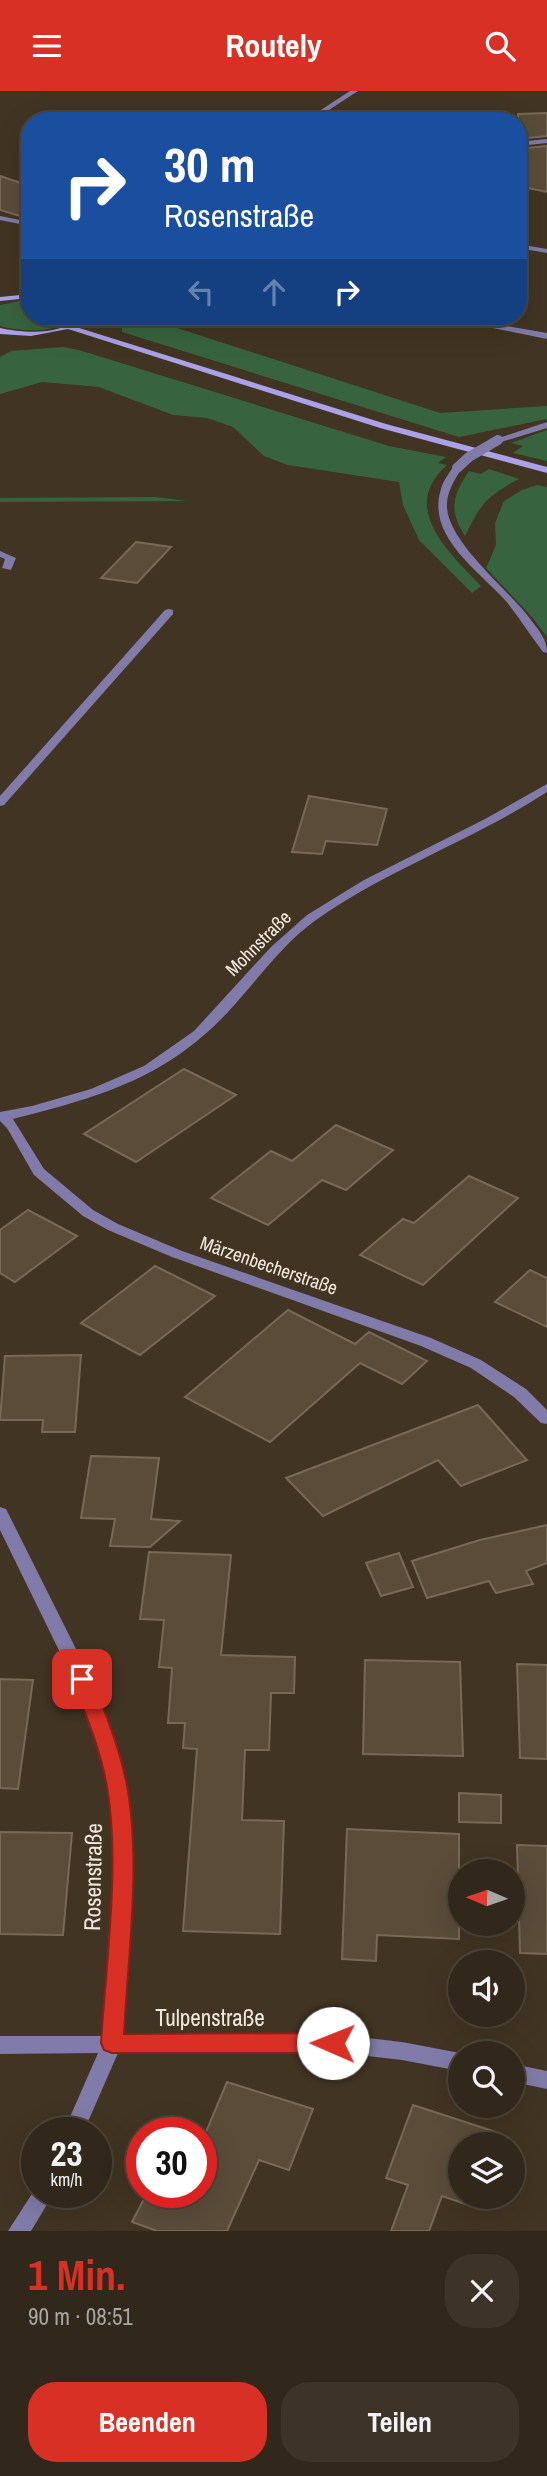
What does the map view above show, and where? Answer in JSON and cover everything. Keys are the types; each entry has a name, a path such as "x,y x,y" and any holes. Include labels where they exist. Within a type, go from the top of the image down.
{"main road":[{"path":"0,299 21,297"},
{"path":"2,333 40,333 69,327 383,426 547,471"}],"street":[{"path":"321,112 355,91"},
{"path":"527,143 547,141"},
{"path":"0,218 21,222"},
{"path":"527,248 547,251"},
{"path":"493,326 547,336"},
{"path":"547,425 498,440 475,452 457,468 443,490 442,511 446,527 458,546 508,597 547,650"},
{"path":"0,554 11,558 7,568"},
{"path":"0,803 169,612"},
{"name":"Mohnstraße","path":"2,1117 98,1092 132,1079 159,1064 183,1047 222,1009 259,964 310,919 363,885 460,837 547,787"},
{"name":"Märzenbecherstraße","path":"2,1117 13,1126 39,1172 88,1213 113,1227 177,1254 426,1342 476,1364 520,1394 547,1419"},
{"name":"Rosenstraße","path":"0,1513 82,1679 102,1730 116,1782 124,1843 112,2043 80,2117"},
{"name":"Tulpenstraße","path":"0,2045 333,2043 448,2060"},
{"path":"525,2075 547,2080"},
{"path":"19,2231 34,2208"}],"green space":[{"path":"21,301 21,326 58,326 18,330 0,326 0,305"},
{"path":"122,326 174,326 440,413 547,406 547,419 459,437 122,332"},
{"path":"63,347 389,446 446,457 438,463 447,465 433,481 427,497 428,513 444,545 481,586 472,593 419,540 403,505 399,482 288,465 264,456 233,427 207,418 173,415 99,387 42,382 0,394 0,357 11,351"},
{"path":"547,430 547,461 513,453 523,446 511,443"},
{"path":"489,469 519,479 486,501 465,536 456,518 456,495 469,471 481,474"},
{"path":"537,485 547,487 547,637 486,568 496,545 495,523 504,501"},
{"path":"155,497 187,501 0,502 0,498"}],"building":[{"path":"547,113 547,136 527,138 527,114"},
{"path":"547,146 547,192 527,188 527,148"},
{"path":"0,176 21,183 21,216 0,210"},
{"path":"136,542 171,547 137,583 101,578"},
{"path":"309,796 387,809 377,845 326,841 322,854 292,852"},
{"path":"184,1069 236,1095 136,1162 84,1134"},
{"path":"336,1125 393,1150 346,1190 322,1180 268,1225 211,1198 271,1151 292,1161"},
{"path":"469,1176 518,1198 423,1285 360,1255 403,1219 414,1223"},
{"path":"28,1210 77,1236 15,1282 0,1273 0,1230"},
{"path":"155,1266 215,1296 140,1355 81,1323"},
{"path":"530,1270 547,1278 547,1327 495,1302"},
{"path":"288,1310 355,1344 369,1332 427,1361 402,1384 360,1363 270,1442 185,1397"},
{"path":"81,1355 75,1432 42,1432 43,1420 0,1420 5,1356"},
{"path":"478,1405 527,1460 461,1486 438,1460 323,1516 286,1478"},
{"path":"91,1456 159,1458 151,1519 180,1521 150,1547 110,1546 115,1519 81,1518"},
{"path":"547,1525 547,1563 526,1571 533,1584 496,1593 489,1581 427,1598 412,1561 480,1540"},
{"path":"149,1552 231,1555 221,1655 295,1657 294,1693 271,1693 269,1750 245,1750 242,1820 284,1821 280,1934 183,1931 197,1749 183,1748 185,1723 168,1723 172,1668 159,1667 164,1620 140,1619"},
{"path":"399,1553 413,1587 381,1596 366,1563"},
{"path":"365,1660 460,1662 463,1756 363,1754"},
{"path":"517,1664 547,1665 547,1759 520,1758"},
{"path":"0,1679 33,1680 18,1789 0,1788"},
{"path":"459,1793 501,1795 501,1823 459,1822"},
{"path":"347,1829 459,1834 459,1859 448,1859 448,1936 459,1936 459,1939 377,1935 376,1961 342,1959"},
{"path":"0,1832 72,1833 63,1935 0,1934"},
{"path":"517,1845 547,1846 547,1954 525,1953 525,1950 520,1950 520,1936 525,1936 525,1859 517,1859"},
{"path":"227,2082 313,2109 289,2170 259,2160 227,2231 157,2231 132,2222 139,2208 217,2208 217,2117 212,2117"},
{"path":"413,2105 496,2132 448,2132 448,2198 442,2196 429,2231 391,2231 408,2185 386,2178"}],"route":[{"path":"82,1679 102,1730 116,1782 124,1843 112,2043 333,2043"}]}
